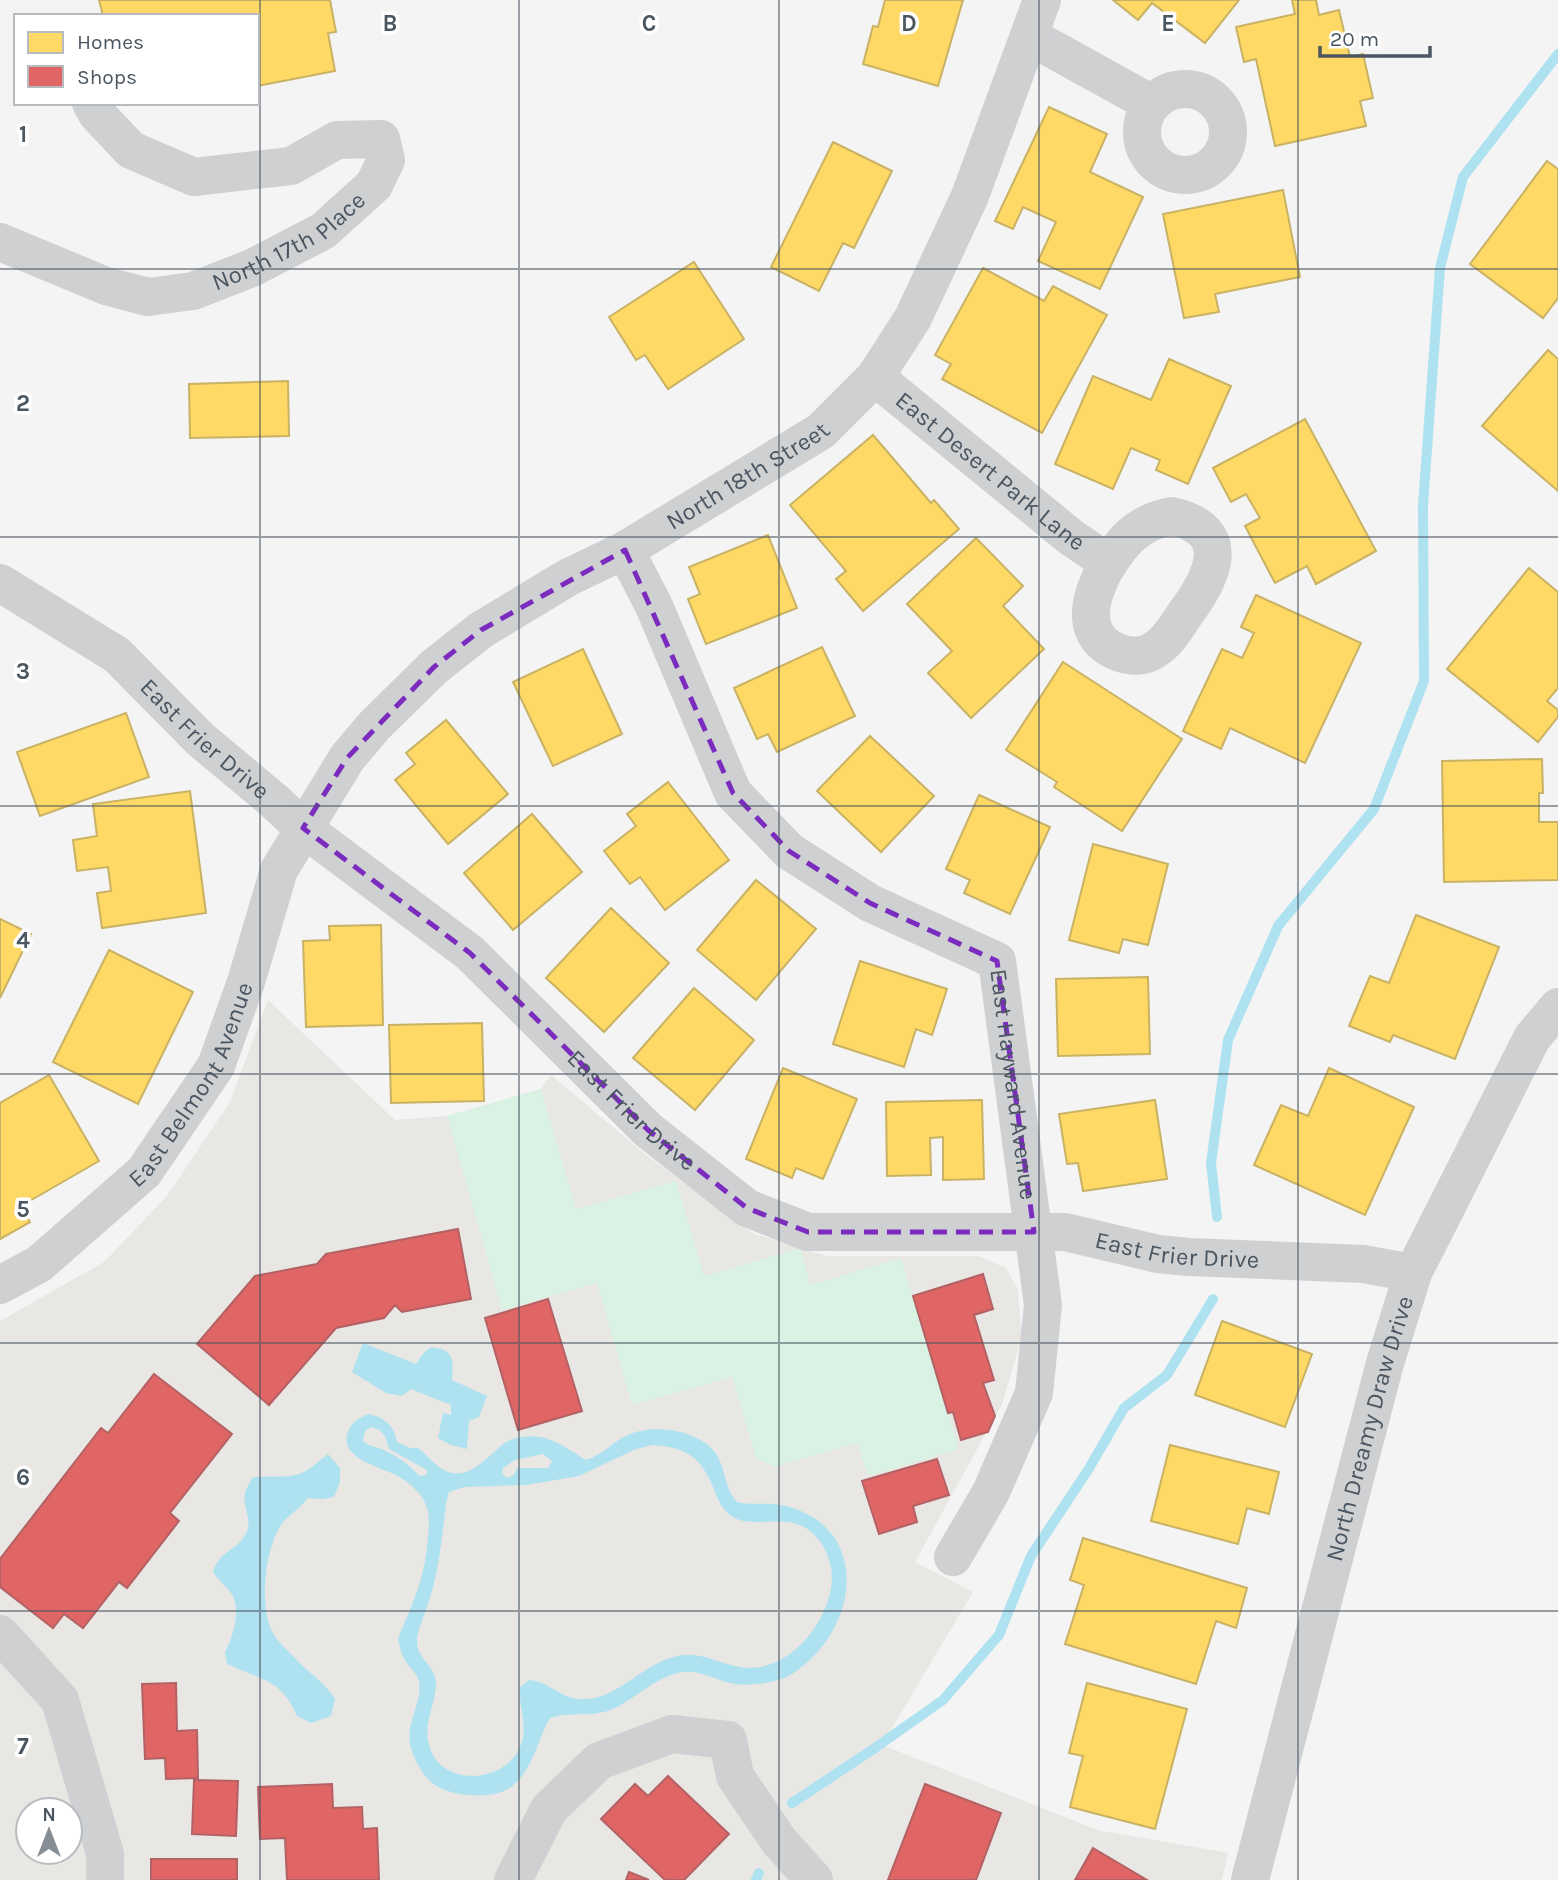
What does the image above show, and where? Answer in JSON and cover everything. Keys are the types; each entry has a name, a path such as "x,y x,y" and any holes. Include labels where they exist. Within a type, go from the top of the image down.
{"street":[{"name":"North 18th Street","path":"303,828 347,758 374,726 434,667 481,630 567,578 625,550 821,431 875,377 913,318 970,196 1042,0"},
{"path":"1029,36 1152,104"},
{"name":"North 17th Place","path":"0,242 106,286 148,297 193,291 252,268 323,231 374,185 386,160 381,139 338,141 291,166 194,177 131,150 97,114 92,105"},
{"name":"East Desert Park Lane","path":"875,377 1072,538 1109,563"},
{"name":"East Hayward Avenue","path":"625,550 654,606 733,793 789,851 812,866 870,903 996,961 1043,1305 1034,1393 991,1492 953,1557"},
{"name":"East Frier Drive","path":"0,583 117,655 200,739 303,828 470,953 648,1130 747,1208 808,1231 985,1230 1078,1233 1158,1254 1363,1264 1413,1273"},
{"name":"East Belmont Avenue","path":"0,1285 39,1264 144,1172 216,1066 246,982 279,870 303,828"},
{"name":"North Dreamy Draw Drive","path":"1250,1880 1385,1363 1413,1273 1532,1038 1558,1007"},
{"path":"0,1634 60,1700 105,1854 105,1880"},
{"path":"513,1880 549,1809 599,1761 672,1734 727,1740 735,1776 779,1841 814,1880"}],"highlighted area":[{"path":"625,550 733,793 789,851 870,903 997,961 1034,1232 808,1232 747,1208 648,1130 470,953 303,828 347,758 434,667 481,630"}],"shaded area":[{"path":"268,1000 395,1120 447,1116 541,1089 551,1075 645,1154 752,1233 827,1256 978,1256 1006,1268 1018,1290 1022,1337 1002,1404 915,1562 973,1592 882,1745 1098,1830 1228,1853 1222,1880 0,1880 0,1321 104,1262 167,1196 230,1102"}],"green space":[{"path":"541,1089 576,1209 676,1181 704,1276 801,1248 810,1285 901,1258 959,1449 868,1476 857,1443 774,1467 756,1458 732,1377 632,1405 597,1283 502,1310 447,1116"}],"water":[{"path":"363,1343 416,1364 432,1347 448,1352 452,1360 452,1380 487,1396 479,1417 469,1421 467,1449 438,1438 443,1413 451,1415 451,1405 411,1389 402,1396 386,1393 352,1372"},
{"path":"369,1414 384,1420 391,1427 397,1442 410,1448 418,1448 442,1469 451,1473 475,1468 507,1442 524,1437 543,1437 586,1460 639,1431 677,1431 701,1440 718,1457 730,1492 737,1502 788,1506 812,1517 831,1533 843,1556 847,1585 834,1629 815,1655 780,1680 742,1685 683,1672 664,1678 605,1712 550,1718 525,1772 511,1787 482,1795 447,1791 427,1778 417,1764 411,1748 410,1728 420,1689 419,1681 403,1657 398,1638 414,1601 427,1552 428,1513 422,1497 409,1483 366,1462 351,1451 347,1444 348,1431 355,1422","holes":["371,1427 384,1435 389,1449 427,1470 427,1475 419,1476 396,1456 363,1441 365,1431","653,1445 683,1451 703,1468 720,1504 733,1517 750,1522 788,1522 813,1533 827,1554 832,1579 827,1604 820,1620 798,1647 769,1665 752,1668 683,1655 658,1663 612,1691 588,1699 571,1698 544,1684 529,1680 520,1687 524,1734 519,1749 511,1760 500,1769 473,1776 447,1769 437,1761 428,1740 436,1679 418,1649 417,1638 435,1578 449,1492 464,1487 526,1485 579,1476 636,1449","543,1454 552,1461 548,1468 517,1468 514,1475 507,1478 502,1474 503,1468 515,1460"]},
{"path":"328,1454 340,1468 340,1482 334,1497 308,1498 285,1520 273,1543 266,1575 266,1608 273,1633 335,1699 331,1716 311,1723 297,1716 277,1687 227,1664 225,1652 233,1631 236,1607 231,1593 213,1572 220,1559 244,1538 247,1531 244,1498 252,1478 298,1474"}],"building: Homes":[{"path":"99,0 330,0 336,32 328,33 335,71 259,86 259,14 102,14"},
{"path":"885,0 963,0 938,86 863,64 873,26 878,27"},
{"path":"1113,0 1239,0 1205,43 1152,3 1138,20"},
{"path":"1292,0 1316,0 1319,15 1339,10 1350,57 1363,54 1373,98 1360,101 1366,126 1275,146 1256,59 1244,62 1236,27 1295,14"},
{"path":"1049,107 1107,134 1090,172 1143,197 1100,289 1038,261 1056,222 1023,207 1013,229 995,221"},
{"path":"833,142 892,171 854,248 843,243 819,291 771,267"},
{"path":"1547,161 1558,169 1558,298 1543,318 1470,264"},
{"path":"1283,190 1300,277 1215,294 1219,312 1184,318 1163,214"},
{"path":"694,262 744,339 668,389 645,355 636,360 609,317"},
{"path":"983,268 1044,301 1053,286 1107,315 1042,433 942,379 951,364 935,355"},
{"path":"1548,350 1558,359 1558,491 1482,426"},
{"path":"1169,359 1231,386 1188,484 1156,470 1160,460 1131,448 1113,489 1055,464 1093,376 1151,400"},
{"path":"288,381 289,436 190,438 189,384"},
{"path":"1305,419 1376,551 1316,584 1307,566 1275,583 1245,526 1260,518 1246,494 1231,502 1213,468"},
{"path":"873,435 931,503 934,500 959,529 863,611 836,579 846,571 790,505"},
{"path":"768,535 797,608 706,644 688,599 700,594 689,567"},
{"path":"976,538 1023,586 1003,606 1044,649 971,718 928,673 952,651 907,604"},
{"path":"1529,568 1558,592 1558,688 1547,701 1558,710 1558,717 1538,742 1447,669"},
{"path":"1256,595 1361,643 1305,763 1230,728 1221,749 1183,731 1222,649 1242,658 1254,633 1241,627"},
{"path":"822,647 855,716 777,752 768,734 757,739 734,688"},
{"path":"583,649 622,734 553,766 513,682"},
{"path":"1063,662 1182,739 1122,831 1054,787 1057,782 1006,750"},
{"path":"126,713 149,777 40,816 17,752"},
{"path":"446,720 508,794 448,844 395,780 415,764 406,753"},
{"path":"870,736 934,796 881,852 817,791"},
{"path":"1542,759 1543,793 1539,793 1539,822 1558,822 1558,880 1444,882 1442,761"},
{"path":"668,782 729,860 665,910 640,877 630,884 604,851 636,826 627,814"},
{"path":"190,791 206,913 102,928 97,893 111,891 108,867 77,871 73,840 97,836 93,804"},
{"path":"979,795 1050,827 1010,914 964,893 970,880 946,869"},
{"path":"532,814 582,872 513,930 464,873"},
{"path":"1093,844 1168,864 1148,945 1123,939 1119,953 1069,940"},
{"path":"756,880 816,929 756,1000 697,950"},
{"path":"611,908 669,963 604,1032 546,978"},
{"path":"1416,915 1499,947 1455,1059 1393,1035 1390,1042 1349,1026 1370,976 1389,983"},
{"path":"0,919 31,934 0,998"},
{"path":"381,925 383,1025 306,1027 303,941 330,940 329,926"},
{"path":"109,950 193,992 138,1104 53,1062"},
{"path":"860,961 947,989 932,1035 916,1029 904,1067 833,1044"},
{"path":"1148,977 1150,1054 1058,1056 1056,979"},
{"path":"694,988 754,1040 695,1110 633,1058"},
{"path":"482,1023 484,1101 391,1103 389,1025"},
{"path":"783,1068 857,1099 823,1179 796,1168 792,1178 746,1159"},
{"path":"1329,1068 1414,1107 1365,1215 1254,1165 1281,1105 1308,1116"},
{"path":"49,1075 99,1161 21,1206 30,1222 0,1239 0,1103"},
{"path":"982,1100 984,1179 943,1180 943,1137 930,1138 931,1175 887,1176 886,1102"},
{"path":"1155,1100 1167,1179 1083,1191 1078,1163 1067,1164 1059,1114"},
{"path":"1222,1321 1312,1354 1285,1427 1195,1395"},
{"path":"1170,1445 1279,1472 1269,1514 1247,1508 1238,1544 1151,1521"},
{"path":"1083,1538 1247,1588 1236,1628 1216,1621 1196,1684 1065,1644 1084,1585 1070,1580"},
{"path":"1087,1683 1187,1709 1155,1829 1070,1807 1083,1756 1069,1753"}],"building: Shops":[{"path":"458,1229 471,1299 402,1312 395,1305 384,1318 336,1328 269,1405 197,1344 255,1276 317,1264 326,1254"},
{"path":"983,1274 993,1309 974,1315 994,1380 983,1383 995,1416 988,1432 961,1440 953,1412 948,1413 913,1296"},
{"path":"548,1299 582,1411 518,1430 485,1318"},
{"path":"154,1374 232,1434 170,1513 179,1521 127,1588 119,1582 83,1628 64,1614 53,1628 0,1587 0,1559 101,1428 108,1433"},
{"path":"937,1459 949,1495 913,1506 917,1522 879,1534 862,1481"},
{"path":"176,1683 177,1731 197,1730 198,1778 166,1779 165,1758 145,1759 142,1684"},
{"path":"668,1776 729,1834 684,1880 665,1880 601,1819 635,1784 648,1796"},
{"path":"194,1780 238,1781 236,1836 192,1834"},
{"path":"332,1784 333,1808 362,1807 363,1829 377,1828 379,1880 287,1880 285,1838 260,1839 258,1787"},
{"path":"925,1784 1001,1813 976,1880 888,1880"},
{"path":"1093,1848 1147,1880 1075,1880"},
{"path":"151,1859 237,1859 237,1880 151,1880"},
{"path":"629,1872 649,1880 626,1880"}],"waterway":[{"path":"1217,1217 1211,1163 1228,1040 1278,926 1374,809 1424,681 1423,505 1440,268 1463,177 1558,54"},
{"path":"792,1803 943,1700 999,1635 1031,1556 1088,1470 1124,1408 1167,1375 1213,1299"},
{"path":"756,1880 759,1873"}]}
